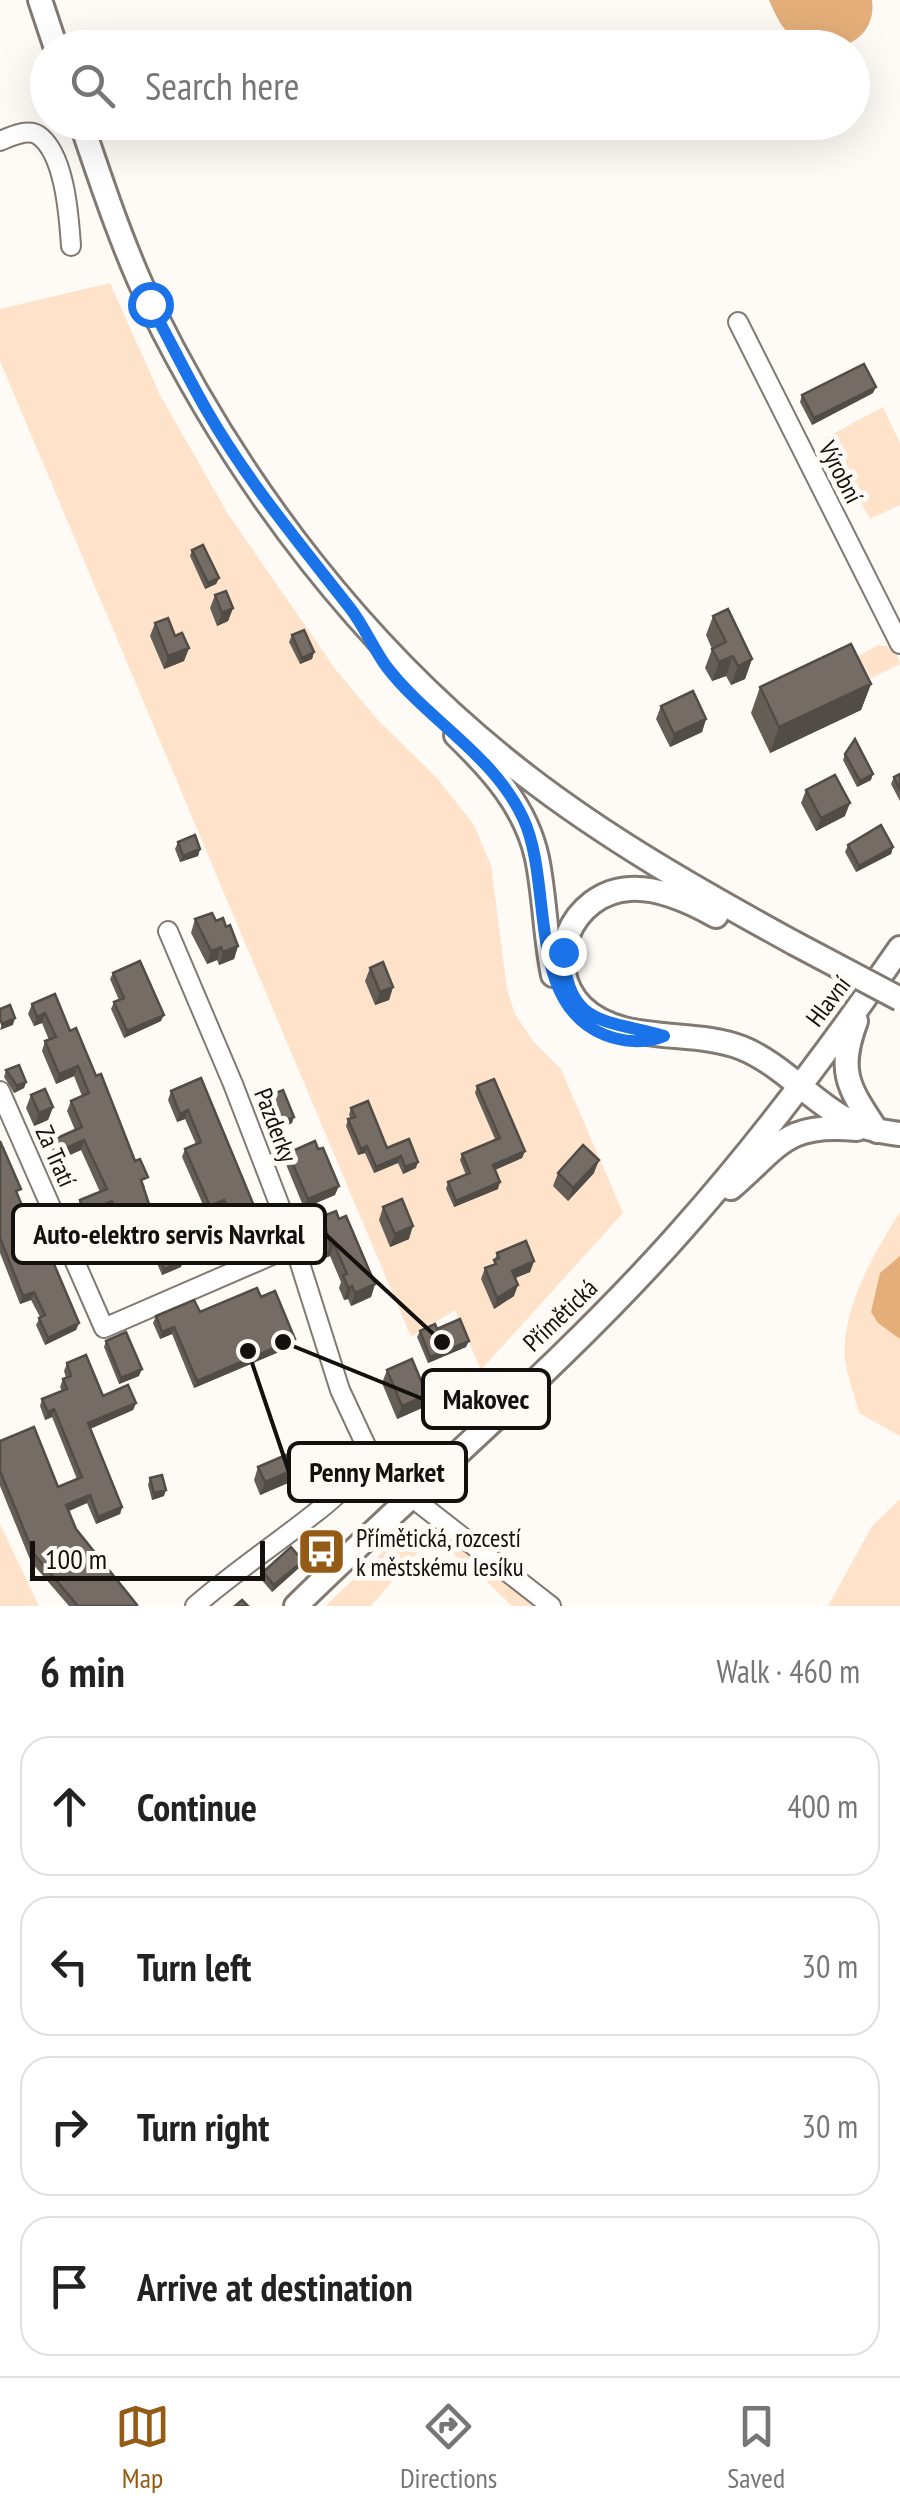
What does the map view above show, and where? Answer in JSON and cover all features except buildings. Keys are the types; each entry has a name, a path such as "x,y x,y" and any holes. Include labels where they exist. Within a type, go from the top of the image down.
{"main road":[{"path":"40,0 50,30"},
{"path":"88,140 150,304 208,412 295,542 352,610 441,702 537,784 632,850 900,999"},
{"path":"352,610 388,668 490,768 523,818 536,856 555,984 566,1005 588,1027 612,1038 653,1041 664,1036"},
{"path":"793,942 771,945 700,907 656,892 626,889 594,900 577,917 565,940 564,974 573,995 609,1025 740,1047 856,1124 888,1132"},
{"name":"Hlavní","path":"798,1086 900,948"},
{"path":"864,998 847,1046 845,1068 854,1097 888,1132"},
{"name":"Přímětická","path":"296,1606 614,1302 683,1230 798,1086"},
{"path":"683,1230 786,1138 820,1127 888,1132"}],"street":[{"path":"0,141 30,133"},
{"path":"42,140 67,198 71,246"},
{"name":"Výrobní","path":"738,322 900,644"},
{"name":"Pazderky","path":"168,932 233,1084 293,1246 340,1390 376,1463 410,1496 551,1606"},
{"name":"Za Tratí","path":"0,1091 104,1328 293,1246"},
{"path":"195,1606 317,1512 357,1474 376,1463"}],"shaded area":[{"path":"769,0 872,0 872,15 865,30 786,30"},
{"path":"110,283 160,395 228,514 336,670 377,719 437,778 474,825 491,865 507,989 515,1014 533,1041 561,1069 623,1213 481,1370 455,1310 411,1337 0,361 0,309"},
{"path":"883,407 900,443 900,505 870,519 825,438"},
{"path":"878,645 894,647 900,664 871,678 858,656"},
{"path":"900,1212 900,1436 859,1413 847,1373 845,1340 854,1301 870,1263"},
{"path":"900,1256 900,1339 878,1323 871,1312 880,1273"},
{"path":"900,1499 900,1606 828,1606 872,1526"},
{"path":"0,1524 39,1606 0,1606"},
{"path":"431,1528 448,1535 539,1606 512,1606 478,1573 431,1537 371,1606 325,1606 401,1535"}],"place":[{"name":"Makovec","path":"283,1342"},
{"name":"Auto-elektro servis Navrkal","path":"442,1342"},
{"name":"Penny Market","path":"248,1351"},
{"name":"Přímětická, rozcestí k městskému lesíku","path":"321,1552"}],"route":[{"path":"150,304 208,412 295,542 352,610 388,668 490,768 512,798 536,856 555,984 566,1005 588,1027 612,1038 636,1042 664,1036 609,1025 581,1006 564,974 563,952"}]}
